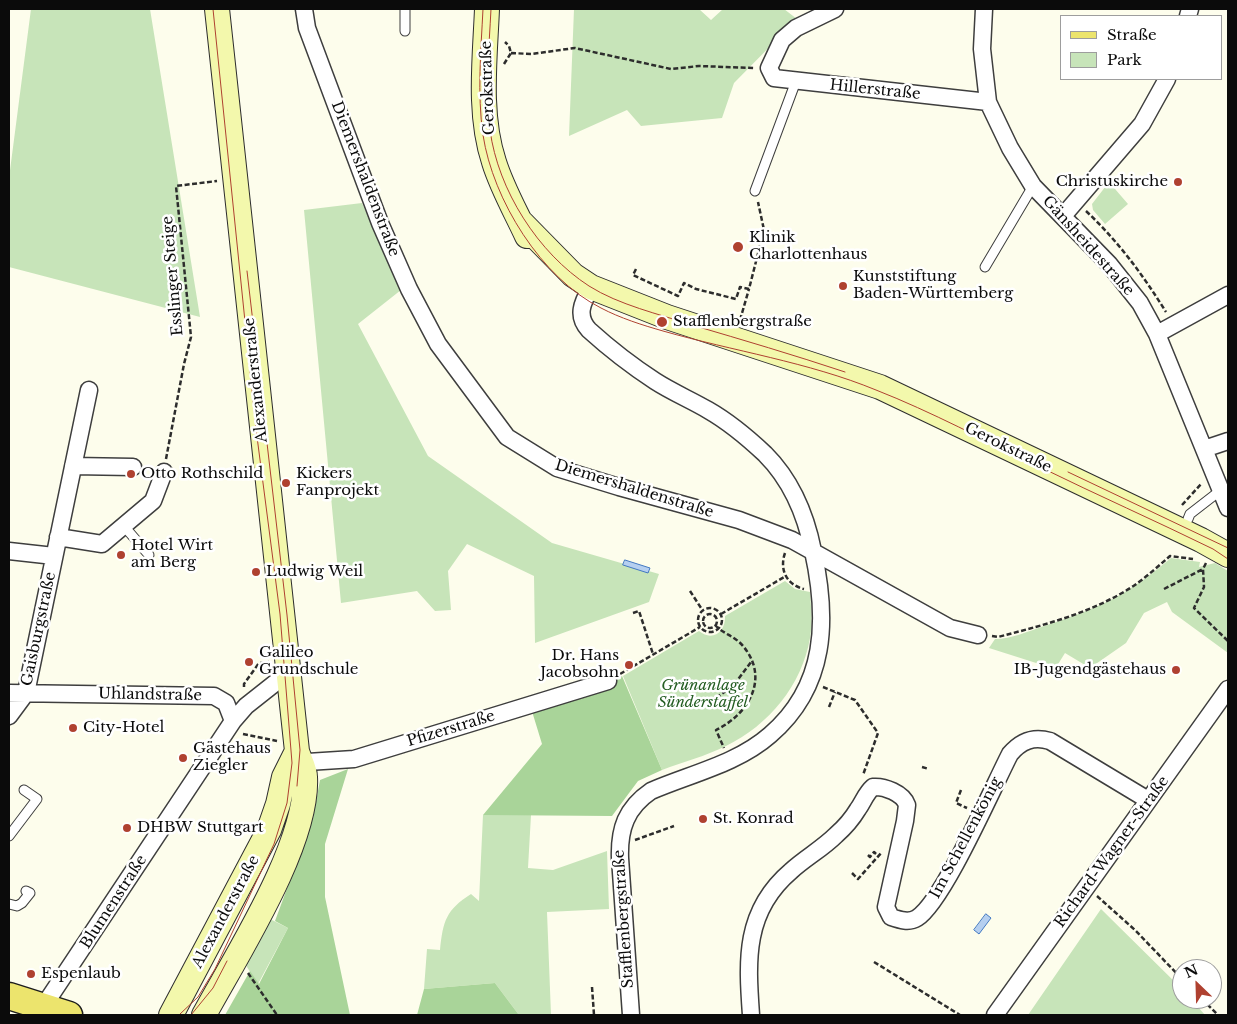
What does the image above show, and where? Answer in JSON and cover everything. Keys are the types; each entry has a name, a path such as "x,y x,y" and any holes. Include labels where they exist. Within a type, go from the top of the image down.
{"main road":[{"path":"9,996 69,1015"}],"street":[{"name":"Alexanderstraße","path":"204,1015 264,905 296,834 305,788 305,774 296,754 289,672 217,9"},
{"name":"Diemershaldenstraße","path":"304,9 307,28 380,224 409,289 438,344 507,437 557,468 739,520 813,550 950,628 986,636"},
{"name":"Gerokstraße","path":"487,9 485,64 487,133 494,161 507,196 533,248 550,267 588,293 601,308 661,330 740,351 782,356 864,381 896,394 1214,554"},
{"path":"769,68 782,40 796,28 834,9"},
{"name":"Gänsheidestraße","path":"984,9 982,49 988,102 1010,148 1033,186 1109,264 1140,303 1156,334 1228,508"},
{"name":"Hillerstraße","path":"769,68 774,78 988,102"},
{"path":"1063,216 1142,124 1166,80"},
{"name":"Stafflenbergstraße","path":"588,293 580,315 582,322 589,330 656,382 723,419 766,456 795,497 808,526 821,589 821,639 810,682 797,705 770,736 746,753 664,785 640,799 623,823 619,845 631,1015"},
{"path":"1156,334 1228,295"},
{"name":"Gaisburgstraße","path":"9,716 26,693 89,390"},
{"path":"1204,449 1228,441"},
{"path":"73,466 133,467"},
{"path":"58,536 102,544 153,501 164,472"},
{"path":"9,551 54,556"},
{"path":"233,721 246,706 289,672"},
{"name":"Pfizerstraße","path":"296,754 354,759 608,681"},
{"name":"Richard-Wagner-Straße","path":"995,1015 1228,689"},
{"name":"Uhlandstraße","path":"9,693 214,696 226,703 233,721"},
{"name":"Blumenstraße","path":"43,1007 233,721"},
{"name":"Im Schellenkönig","path":"751,1015 748,958 754,926 763,906 786,876 824,846 847,823 870,789 878,787 899,794 907,805 886,907 888,914 900,920 915,919 930,905 943,886 1010,754 1021,744 1035,738 1050,741 1148,800"},
{"name":"Alexanderstraße","path":"171,1015 269,830 278,804 284,777 296,754"}],"lane":[{"path":"405,9 405,31"},
{"path":"755,191 796,81"},
{"path":"985,267 1033,186"},
{"path":"1188,519 1190,514 1221,490"},
{"path":"124,526 149,555"},
{"path":"9,836 37,799 24,790"},
{"path":"9,904 17,906 22,903 30,893 26,891"}],"path":[{"path":"501,64 509,59 511,53 509,46 502,40"},
{"path":"511,53 531,54 575,48 671,69 699,66 769,68"},
{"name":"Esslinger Steige","path":"164,472 184,364 191,337 176,186 197,184"},
{"path":"736,319 741,320 764,230 755,191"},
{"path":"1076,201 1111,235 1136,265 1174,324"},
{"path":"636,269 633,275 678,296 684,283 696,289 736,299 740,286 749,289"},
{"path":"1181,505 1214,472"},
{"path":"787,549 782,565 786,576 797,586 810,589"},
{"path":"1164,589 1203,569 1214,554"},
{"path":"986,636 1033,628 1104,603 1140,581 1170,556 1214,554"},
{"path":"1203,569 1204,587 1194,608 1228,642"},
{"path":"721,614 786,576"},
{"path":"690,591 703,610 707,614 712,614 716,617 715,625"},
{"path":"713,608 721,614 723,620 719,629 710,633 700,627 698,618 703,610 713,608"},
{"path":"633,613 639,611 653,654"},
{"path":"707,614 703,619 704,624 708,627 715,625"},
{"path":"715,625 738,640 752,661 755,683 748,704 733,720 716,730 724,747"},
{"path":"608,681 700,627"},
{"path":"710,702 733,686 752,661"},
{"path":"244,684 259,664"},
{"path":"829,707 835,692 855,700 878,733 863,775"},
{"path":"233,721 242,733 279,741 296,754"},
{"path":"922,767 929,769"},
{"path":"961,790 956,803 980,815"},
{"path":"619,845 674,826"},
{"path":"852,873 858,879 887,847"},
{"path":"868,855 870,856 874,852 876,854 872,858 874,860"},
{"path":"1086,886 1135,930 1172,969"},
{"path":"874,962 960,1015"},
{"path":"246,970 277,1015"},
{"path":"592,987 594,1015"}],"green space":[{"path":"31,9 150,9 200,317 9,267 9,178"},
{"path":"574,9 699,9 711,20 723,9 784,9 797,19 734,83 722,118 641,126 627,110 569,136"},
{"path":"1109,182 1128,204 1105,224 1093,210 1092,204"},
{"path":"362,203 401,290 358,324 428,456 552,543 659,574 649,602 535,643 534,576 467,544 448,571 451,610 435,611 417,591 341,603 304,210"},
{"path":"1171,558 1200,562 1199,567 1215,563 1228,571 1228,653 1172,612 1167,602 1144,613 1126,643 1090,668 1065,653 1055,669 989,648 995,639 1007,638 1026,632 1081,613 1111,600 1140,582"},
{"name":"Grünanlage Sünderstaffel","path":"785,581 795,589 810,592 812,621 806,655 800,672 791,687 769,715 742,737 711,753 662,770 623,676 699,631 709,636 717,634 723,627 725,616"},
{"path":"622,676 662,770 638,781 612,816 483,815 542,744 531,708 610,683"},
{"path":"348,769 325,844 325,897 350,1015 225,1015 250,971 259,984 288,928 275,921 313,818 320,780"},
{"path":"483,815 531,815 528,868 553,870 607,851 609,909 547,912 551,1015 519,1015 495,983 424,989 427,949 440,950 447,917 456,905 471,894 479,901"},
{"path":"1101,909 1172,979 1172,1009 1200,1009 1205,1015 1028,1015"},
{"path":"268,918 288,928 258,984 245,964"},
{"path":"495,983 519,1015 417,1015 424,989"}],"water":[{"path":"625,560 650,568 648,573 623,565"},
{"path":"986,914 991,918 979,934 974,930"}],"tram line":[{"path":"179,1015 198,997 215,969 274,844 287,803 292,763 280,614 256,429 213,9"},
{"path":"483,9 480,103 488,160 497,185 523,235 540,257 579,295 608,312 647,326 797,364 876,390 938,417 1213,549 1228,559"},
{"path":"491,9 488,100 494,153 511,197 523,218 553,256 589,286 613,299 845,372"},
{"path":"247,271 287,615 300,750 297,786"},
{"path":"1068,472 1228,548"},
{"path":"191,1015 213,988 227,961"}],"place":[{"name":"Christuskirche","path":"1178,182"},
{"name":"Klinik Charlottenhaus","path":"738,247"},
{"name":"Kunststiftung Baden-Württemberg","path":"843,286"},
{"name":"Stafflenbergstraße","path":"662,322"},
{"name":"Otto Rothschild","path":"131,474"},
{"name":"Kickers Fanprojekt","path":"286,483"},
{"name":"Hotel Wirt am Berg","path":"121,555"},
{"name":"Ludwig Weil","path":"256,572"},
{"name":"Galileo Grundschule","path":"249,662"},
{"name":"Dr. Hans Jacobsohn","path":"629,665"},
{"name":"IB-Jugendgästehaus","path":"1176,670"},
{"name":"City-Hotel","path":"73,728"},
{"name":"Gästehaus Ziegler","path":"183,758"},
{"name":"St. Konrad","path":"703,819"},
{"name":"DHBW Stuttgart","path":"127,828"},
{"name":"Espenlaub","path":"31,974"}]}
